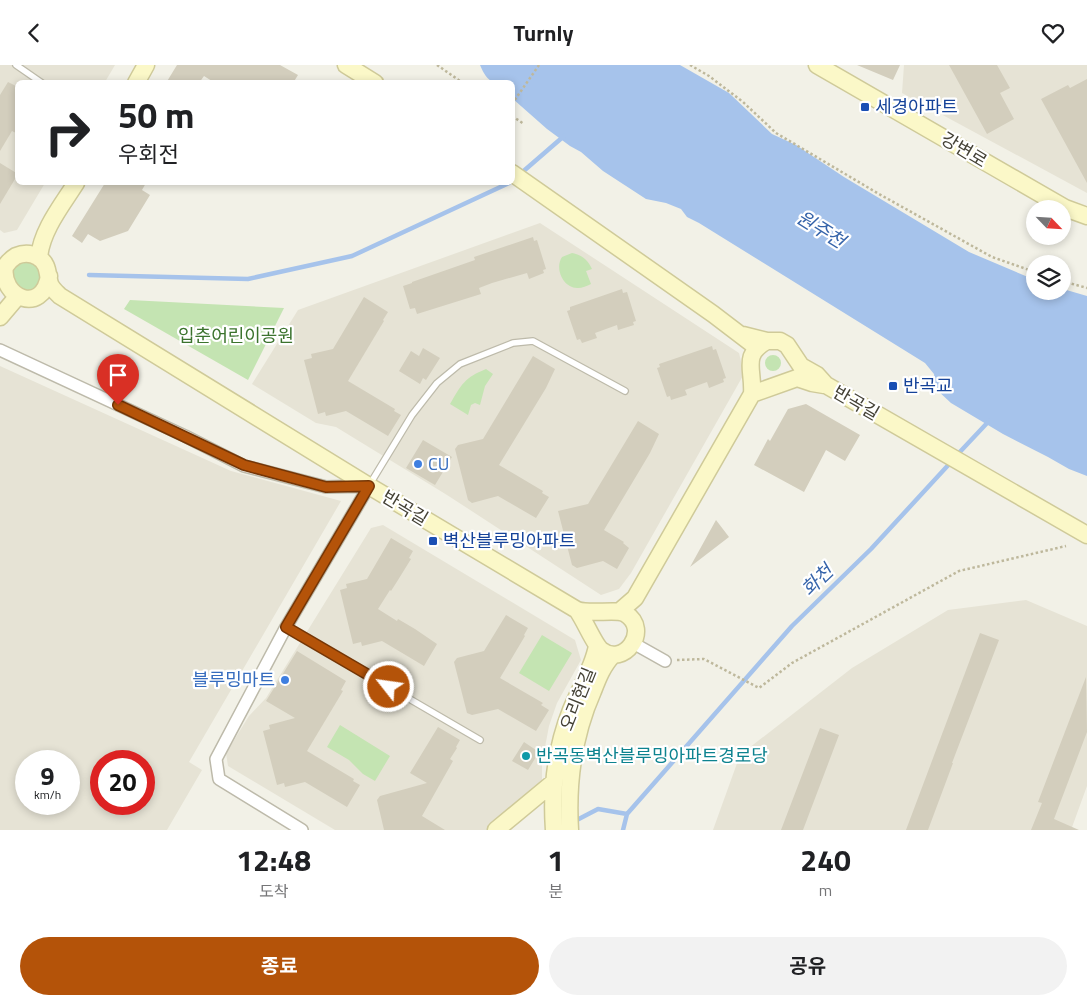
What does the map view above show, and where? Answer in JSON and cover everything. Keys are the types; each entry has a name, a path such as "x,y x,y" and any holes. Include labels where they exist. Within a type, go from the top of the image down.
{"street":[{"path":"138,80 146,65"},
{"path":"346,65 370,80"},
{"name":"강변로","path":"818,65 1065,208 1087,216"},
{"path":"515,175 743,335 762,344 780,341 787,345 801,366 817,375 826,385"},
{"path":"32,256 40,247 75,185"},
{"path":"0,317 7,295 3,279 7,264 12,258 32,256 44,263 50,285 60,296 369,486 286,627 216,759 219,779 302,830"},
{"path":"39,295 45,289 49,276"},
{"path":"7,295 26,300 39,295 60,296"},
{"path":"595,641 593,629 595,622 619,614 635,598 752,393 751,358 762,344"},
{"name":"반곡길","path":"0,350 186,436 244,465 326,487 369,486 577,610"},
{"path":"752,393 790,379 796,365 792,351"},
{"path":"752,373 762,383 780,384 797,378 826,385"},
{"name":"반곡길","path":"826,385 1087,535"},
{"path":"577,610 585,613 619,614 636,631 633,643 626,651 613,655 606,653 595,641 577,610"},
{"name":"오리현길","path":"559,784 559,750 564,731 595,656 595,641"},
{"path":"633,643 665,661"},
{"name":"오리현길","path":"559,784 582,715 606,663 613,655"},
{"path":"496,830 559,784"},
{"path":"554,830 559,784"},
{"path":"559,784 568,796 570,830"}],"lane":[{"path":"16,65 38,80"},
{"path":"369,486 412,415 437,383 460,364 513,343 533,341 625,391"},
{"path":"286,627 480,740"}],"path":[{"path":"436,65 458,80"},
{"path":"515,100 538,65"},
{"path":"690,65 709,76 743,102 776,133 879,194 992,257 1026,269"},
{"path":"515,118 524,124"},
{"path":"1071,284 1087,288"},
{"path":"665,661 704,659 759,688 792,663 959,571 1066,546"}],"shaded area":[{"path":"0,65 115,65 106,80 15,80 15,185 44,185 17,230 4,233 0,230"},
{"path":"904,65 1087,65 1087,193 902,93"},
{"path":"540,223 739,353 744,374 631,573 619,589 601,595 447,495 336,427 316,423 252,384 298,310"},
{"path":"0,366 231,471 341,501 189,762 202,770 167,830 0,830"},
{"path":"383,525 575,640 581,660 557,703 549,726 542,763 542,785 486,830 335,830 228,766 226,753 249,716 266,698 371,528"},
{"path":"1026,600 1087,626 1087,786 1071,830 713,830 740,755 852,668 948,610"}],"green space":[{"path":"572,253 579,255 587,261 592,269 586,271 591,284 578,288 565,282 560,272 560,262 562,257"},
{"path":"26,260 35,263 41,271 39,285 30,292 19,291 10,273 16,264"},
{"name":"입춘어린이공원","path":"130,300 284,308 248,380 124,309"},
{"path":"770,355 776,355 781,360 779,369 770,371 765,366 765,360"},
{"path":"486,369 493,374 485,386 480,405 475,403 471,405 468,415 450,404 464,382"},
{"path":"542,635 572,653 549,691 519,673"},
{"path":"340,725 390,756 375,781 363,774 349,760 327,747"}],"water":[{"name":"원주천","path":"480,65 680,65 729,93 772,134 796,145 844,177 969,252 1026,276 1026,300 1071,300 1071,291 1087,296 1087,476 1069,469 1003,434 951,403 936,389 934,374 925,363 687,217 681,209 666,203 646,199 603,171 581,152 547,129 515,101 515,80 489,79"}],"building":[{"path":"177,65 280,65 298,75 295,80 210,80 204,76 201,80 168,80"},
{"path":"857,65 900,65 893,80"},
{"path":"949,65 997,65 1010,88 1000,93 1014,119 987,134"},
{"path":"1087,79 1087,183 1041,99 1068,85 1070,88"},
{"path":"8,82 15,86 15,132 12,131 0,151 0,95"},
{"path":"0,163 15,172 15,179 0,204"},
{"path":"104,185 145,185 142,190 150,195 128,231 100,241 88,234 82,243 72,236"},
{"path":"533,237 534,241 537,240 546,269 543,270 544,273 529,279 527,273 492,283 479,288 481,294 417,314 415,308 410,309 403,286 475,260 474,257"},
{"path":"622,289 623,293 627,292 636,321 633,322 634,325 618,330 617,325 595,333 597,338 582,343 580,339 577,340 567,311 570,310 570,307"},
{"path":"364,297 388,312 348,381 395,409 394,411 401,415 388,436 346,411 326,416 325,412 318,414 304,360 312,358 311,354 333,349"},
{"path":"712,346 713,350 716,349 726,378 723,379 724,382 709,388 707,382 685,390 687,395 671,400 670,396 667,397 657,368 660,367 659,364"},
{"path":"423,348 440,358 426,380 423,378 420,384 399,371 411,351 419,356"},
{"path":"533,356 555,369 546,388 499,465 543,491 542,493 549,497 536,518 498,496 472,503 468,500 455,449 458,445 483,439"},
{"path":"806,404 860,435 845,461 826,450 804,492 754,465 768,439 770,441 788,409"},
{"path":"638,421 659,434 650,453 604,530 624,542 629,548 617,569 603,561 577,568 572,565 558,511 588,504"},
{"path":"423,440 452,457 435,485 406,468"},
{"path":"716,520 729,537 690,567"},
{"path":"391,538 413,551 409,558 411,559 378,609 397,621 398,619 415,629 437,644 424,666 382,641 362,646 361,642 353,644 340,590 347,588 346,584 367,579"},
{"path":"506,615 528,628 500,678 543,703 541,705 549,710 536,731 498,709 472,715 467,713 454,662 457,658 484,651"},
{"path":"980,633 999,640 928,830 906,830"},
{"path":"297,651 346,681 341,690 343,691 307,751 354,779 353,781 360,785 347,807 305,782 285,787 284,783 277,785 263,731 270,729 269,725 295,718 266,701"},
{"path":"1086,677 1087,732 1054,819 1079,830 1031,830 1042,803 1038,802"},
{"path":"438,727 460,740 450,759 453,761 422,816 445,830 384,830 377,800 380,796 427,783 410,773"},
{"path":"820,728 839,735 803,830 781,830"},
{"name":"반곡동벽산블루밍아파트경로당","path":"524,742 539,752 528,770 512,761"}],"waterway":[{"path":"519,175 564,136"},
{"path":"89,275 248,279 352,256 505,185"},
{"name":"화천","path":"957,455 989,421"},
{"name":"화천","path":"623,830 627,814 792,626 871,549 952,461"},
{"path":"573,822 598,809 627,814"}],"place":[{"name":"세경아파트","path":"865,107"},
{"name":"반곡교","path":"893,386"},
{"name":"CU","path":"418,464"},
{"name":"벽산블루밍아파트","path":"433,541"},
{"name":"블루밍마트","path":"285,680"},
{"name":"반곡동벽산블루밍아파트경로당","path":"526,756"}],"route":[{"path":"118,405 244,465 326,487 369,486 286,627 389,687"}]}
